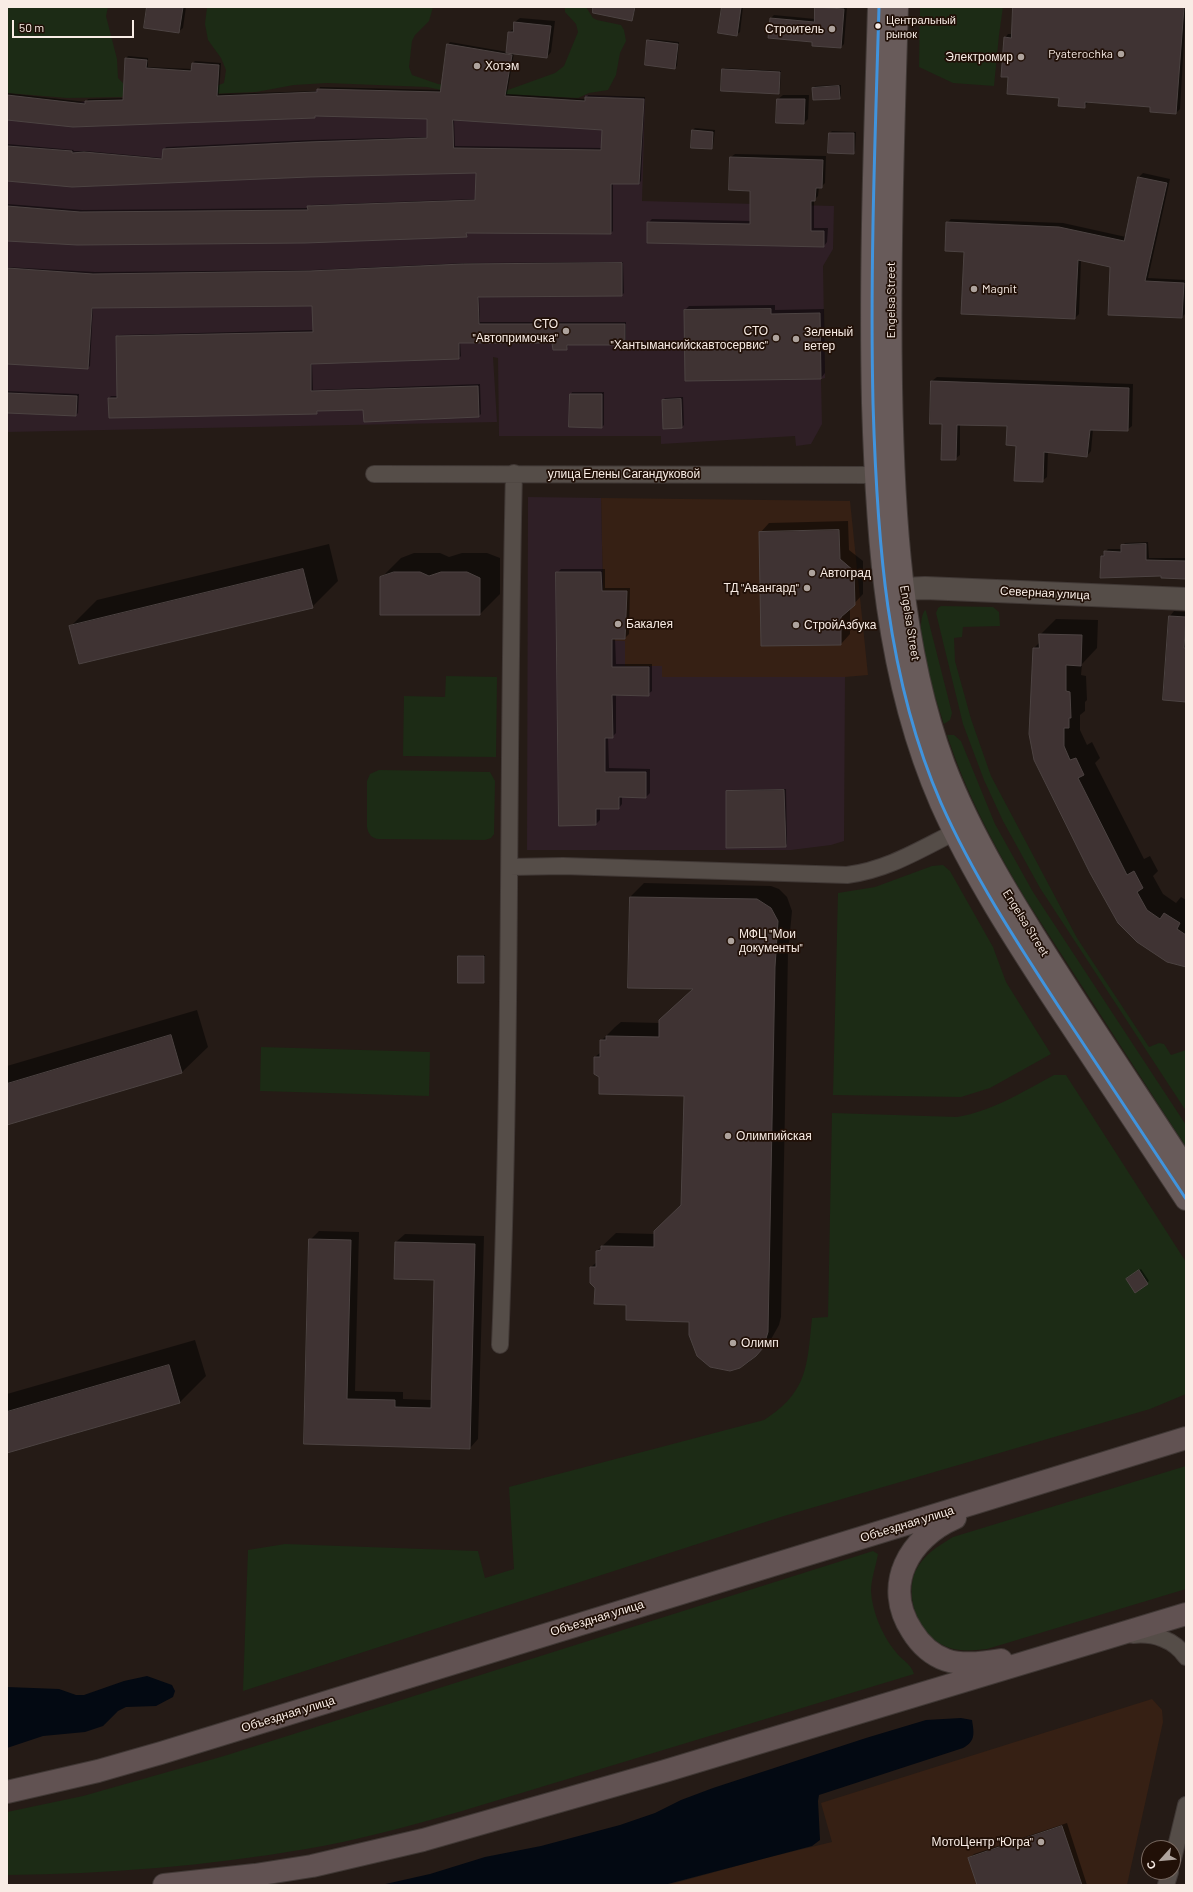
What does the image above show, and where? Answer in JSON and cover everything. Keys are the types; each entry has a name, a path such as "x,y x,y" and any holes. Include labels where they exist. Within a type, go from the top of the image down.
{"highway":[{"name":"Объездная улица","path":"7,1792 98,1771 161,1753 1186,1438"},
{"path":"1036,1484 951,1520 931,1532 920,1541 911,1553 902,1571 899,1590 901,1609 908,1625 918,1641 931,1652 947,1660 967,1663 989,1662 1069,1650"},
{"path":"164,1885 255,1875 312,1866 423,1840 665,1771 1186,1614"}],"main road":[{"name":"Engelsa Street","path":"879,7 881,324 884,474 895,590 896,654 907,704 928,771 962,828 1001,916 1186,1169"},
{"name":"Engelsa Street","path":"881,324 897,7"},
{"name":"Engelsa Street","path":"1091,1040 1186,1199"}],"street":[{"path":"500,1345 506,1206 514,473"},
{"name":"улица Елены Сагандуковой","path":"374,474 884,474"},
{"name":"Северная улица","path":"895,590 932,588 1186,599"},
{"path":"510,868 563,866 847,875 870,871 896,862 962,828"},
{"path":"1109,1637 1144,1634 1156,1635 1172,1643 1186,1657"},
{"path":"1178,1840 1186,1805"}],"shaded area":[{"path":"317,89 438,92 515,100 584,101 585,95 645,98 642,201 834,206 833,249 823,266 825,378 821,379 822,424 811,444 796,446 795,436 661,444 661,436 499,436 498,358 493,357 497,422 7,432 7,95 77,103 85,101 314,93"},
{"path":"528,497 601,498 604,640 625,641 625,666 662,666 662,677 845,677 844,841 831,845 791,850 527,850"},
{"path":"601,498 850,501 868,675 845,677 662,677 662,666 625,666 604,641"},
{"path":"147,1676 172,1685 175,1691 173,1697 156,1706 126,1707 118,1711 103,1726 85,1732 43,1736 7,1748 7,1687 59,1689 76,1695 84,1695 124,1681"},
{"path":"1152,1699 1162,1710 1163,1722 1127,1885 668,1885 766,1858 832,1842 821,1803"},
{"path":"961,1718 972,1720 973,1729 972,1739 963,1748 819,1795 820,1840 812,1846 664,1885 381,1885 430,1874 485,1857 541,1846 620,1825 655,1813 681,1800 713,1788 866,1738 926,1720"}],"green space":[{"path":"7,7 108,7 106,16 117,59 118,78 124,84 124,94 122,97 67,98 7,93"},
{"path":"207,7 433,7 429,21 415,35 412,41 409,67 412,75 438,84 505,91 555,73 564,66 578,32 576,24 565,12 565,7 586,7 593,18 621,25 624,30 626,41 620,53 616,75 608,90 589,93 578,98 446,91 427,87 327,83 294,85 256,92 138,97 216,86 224,83 226,70 221,58 208,40 205,24"},
{"path":"920,7 1003,7 994,86 953,83 919,67"},
{"path":"941,606 993,607 999,612 1000,626 963,627 962,637 954,638 955,661 971,719 991,776 1077,938 1149,1047 1159,1043 1164,1044 1171,1055 1186,1050 1186,1111 1040,888 1003,821 984,780 963,724 936,613 938,608"},
{"path":"925,610 952,713 950,720 944,724 931,683 923,649 921,633 922,620"},
{"path":"446,676 497,677 496,757 403,756 404,696 445,697"},
{"path":"947,735 954,735 961,741 995,824 1033,892 1186,1125 1186,1147 1025,898 982,819 963,778"},
{"path":"379,770 490,772 495,781 494,834 491,838 485,840 377,839 372,837 368,832 367,827 367,781 370,774"},
{"path":"943,865 950,871 993,947 1006,982 1051,1054 990,1088 961,1097 833,1095 838,893 875,887 932,866"},
{"path":"261,1047 430,1052 429,1096 260,1091"},
{"path":"1054,1075 1066,1075 1186,1262 1186,1394 1150,1409 784,1516 243,1691 248,1550 285,1544 478,1551 485,1578 514,1569 509,1487 764,1420 778,1410 797,1388 803,1376 809,1350 812,1318 828,1317 832,1113 957,1117 995,1106"},
{"path":"1186,1466 1186,1589 987,1649 964,1650 950,1648 940,1643 923,1628 914,1606 912,1595 912,1583 915,1572 927,1556 947,1540"},
{"path":"873,1551 878,1554 871,1586 873,1607 890,1645 911,1667 914,1674 462,1811 364,1837 269,1855 157,1868 82,1873 7,1875 7,1812 83,1796 224,1756"}],"building":[{"path":"147,7 183,7 179,33 144,28"},
{"path":"593,7 635,7 632,21 593,13"},
{"path":"722,7 741,7 737,36 718,33"},
{"path":"815,7 844,9 841,48 812,46 812,42 768,38 770,18 814,22"},
{"path":"1013,7 1184,7 1176,114 1150,112 1150,107 1085,102 1085,108 1058,106 1059,98 1007,94 1008,77 1001,77 1004,37 1011,38"},
{"path":"514,22 551,26 547,58 506,53 508,32 513,32"},
{"path":"647,40 678,44 675,69 645,65"},
{"path":"447,44 512,55 505,96 585,101 585,97 644,99 639,184 611,184 611,234 466,233 467,237 305,243 77,245 7,241 7,206 80,212 308,210 307,206 475,200 476,173 309,177 72,187 7,181 7,146 72,151 72,153 84,152 162,159 163,149 427,138 427,119 315,116 315,118 73,127 7,120 7,95 85,104 85,101 123,100 125,58 147,60 146,68 191,71 192,63 219,65 217,96 317,92 317,89 440,92","holes":["453,120 602,130 601,150 454,148"]},
{"path":"722,69 780,72 779,94 721,91"},
{"path":"839,86 840,99 813,100 812,88"},
{"path":"777,99 805,99 804,124 776,123"},
{"path":"692,130 713,132 712,149 691,148"},
{"path":"829,133 854,133 854,154 828,153"},
{"path":"730,157 823,160 822,188 816,188 815,201 811,201 811,231 824,231 824,247 647,243 647,222 750,224 750,191 729,190"},
{"path":"1138,177 1167,183 1145,281 1184,283 1182,318 1108,315 1110,267 1078,260 1075,319 961,314 964,252 945,251 946,222 1059,227 1124,241"},
{"path":"622,263 622,296 478,297 479,324 625,324 625,345 567,345 567,350 553,350 552,343 459,343 459,359 311,364 311,391 478,386 479,417 364,422 363,410 317,411 317,414 109,418 108,398 117,398 116,336 313,332 312,306 92,308 88,369 7,364 7,268 93,274 310,271 463,264"},
{"path":"771,309 771,314 820,313 821,379 685,381 684,310"},
{"path":"931,381 1129,388 1128,431 1090,430 1087,457 1044,452 1043,482 1014,481 1016,446 1006,445 1007,426 957,425 956,460 941,460 942,424 930,424"},
{"path":"7,393 77,396 76,416 7,413"},
{"path":"570,394 602,394 602,428 569,427"},
{"path":"681,399 682,428 663,429 662,400"},
{"name":"ТД \"Авангард\"","path":"839,530 840,559 854,571 855,605 841,617 841,645 761,646 759,532"},
{"path":"1146,544 1146,560 1186,561 1186,579 1161,578 1161,576 1100,578 1101,556 1104,556 1104,551 1121,552 1121,545"},
{"path":"303,569 313,608 79,664 69,626"},
{"path":"394,572 420,572 429,576 441,572 467,572 480,578 480,615 380,615 380,577"},
{"path":"556,572 601,572 602,591 627,591 625,639 612,639 612,667 649,667 649,696 612,695 613,738 605,738 605,772 646,772 646,798 619,797 619,809 596,809 596,825 559,826"},
{"path":"1169,616 1186,617 1184,648 1186,648 1186,702 1163,700"},
{"path":"1039,634 1082,635 1081,666 1066,665 1066,691 1070,692 1071,718 1069,718 1069,728 1064,728 1064,746 1070,760 1076,758 1084,775 1078,778 1127,875 1134,871 1143,888 1137,892 1147,910 1160,919 1164,913 1180,923 1177,929 1186,935 1186,967 1167,962 1137,942 1118,923 1090,873 1034,760 1029,734 1033,648 1039,648"},
{"path":"784,790 786,847 726,848 726,791"},
{"path":"630,897 757,899 771,908 778,921 775,967 768,1332 763,1348 756,1356 740,1368 730,1371 710,1367 697,1356 689,1335 689,1322 626,1320 626,1305 594,1304 595,1288 590,1283 590,1267 596,1267 596,1251 601,1250 601,1246 654,1247 654,1231 681,1205 684,1096 599,1094 599,1077 594,1074 594,1057 600,1057 600,1040 606,1040 606,1036 659,1037 659,1020 693,989 628,988"},
{"path":"458,956 484,956 484,983 458,983"},
{"path":"171,1035 182,1073 7,1125 7,1084"},
{"path":"309,1239 351,1240 347,1399 395,1400 395,1407 431,1408 434,1280 394,1279 395,1242 475,1244 470,1449 304,1444"},
{"path":"1139,1270 1148,1284 1135,1293 1126,1279"},
{"path":"169,1365 180,1403 7,1453 7,1412"},
{"name":"МотоЦентр \"Югра\"","path":"1062,1826 1082,1885 977,1885 968,1858"}],"transit line":[{"path":"879,7 872,354 875,454 882,556 888,606 896,657 908,706 922,755 941,803 953,830 981,882 1043,982 1186,1199"}],"place":[{"name":"Центральный рынок","path":"878,26"},
{"name":"Строитель","path":"832,29"},
{"name":"Pyaterochka","path":"1121,54"},
{"name":"Электромир","path":"1021,57"},
{"name":"Хотэм","path":"477,66"},
{"name":"Magnit","path":"974,289"},
{"name":"СТО \"Автопримочка\"","path":"566,331"},
{"name":"СТО \"Хантымансийскавтосервис\"","path":"776,338"},
{"name":"Зеленый ветер","path":"796,339"},
{"name":"Автоград","path":"812,573"},
{"name":"ТД \"Авангард\"","path":"807,588"},
{"name":"Бакалея","path":"618,624"},
{"name":"СтройАзбука","path":"796,625"},
{"name":"МФЦ \"Мои документы\"","path":"731,941"},
{"name":"Олимпийская","path":"728,1136"},
{"name":"Олимп","path":"733,1343"},
{"name":"МотоЦентр \"Югра\"","path":"1041,1842"}]}
